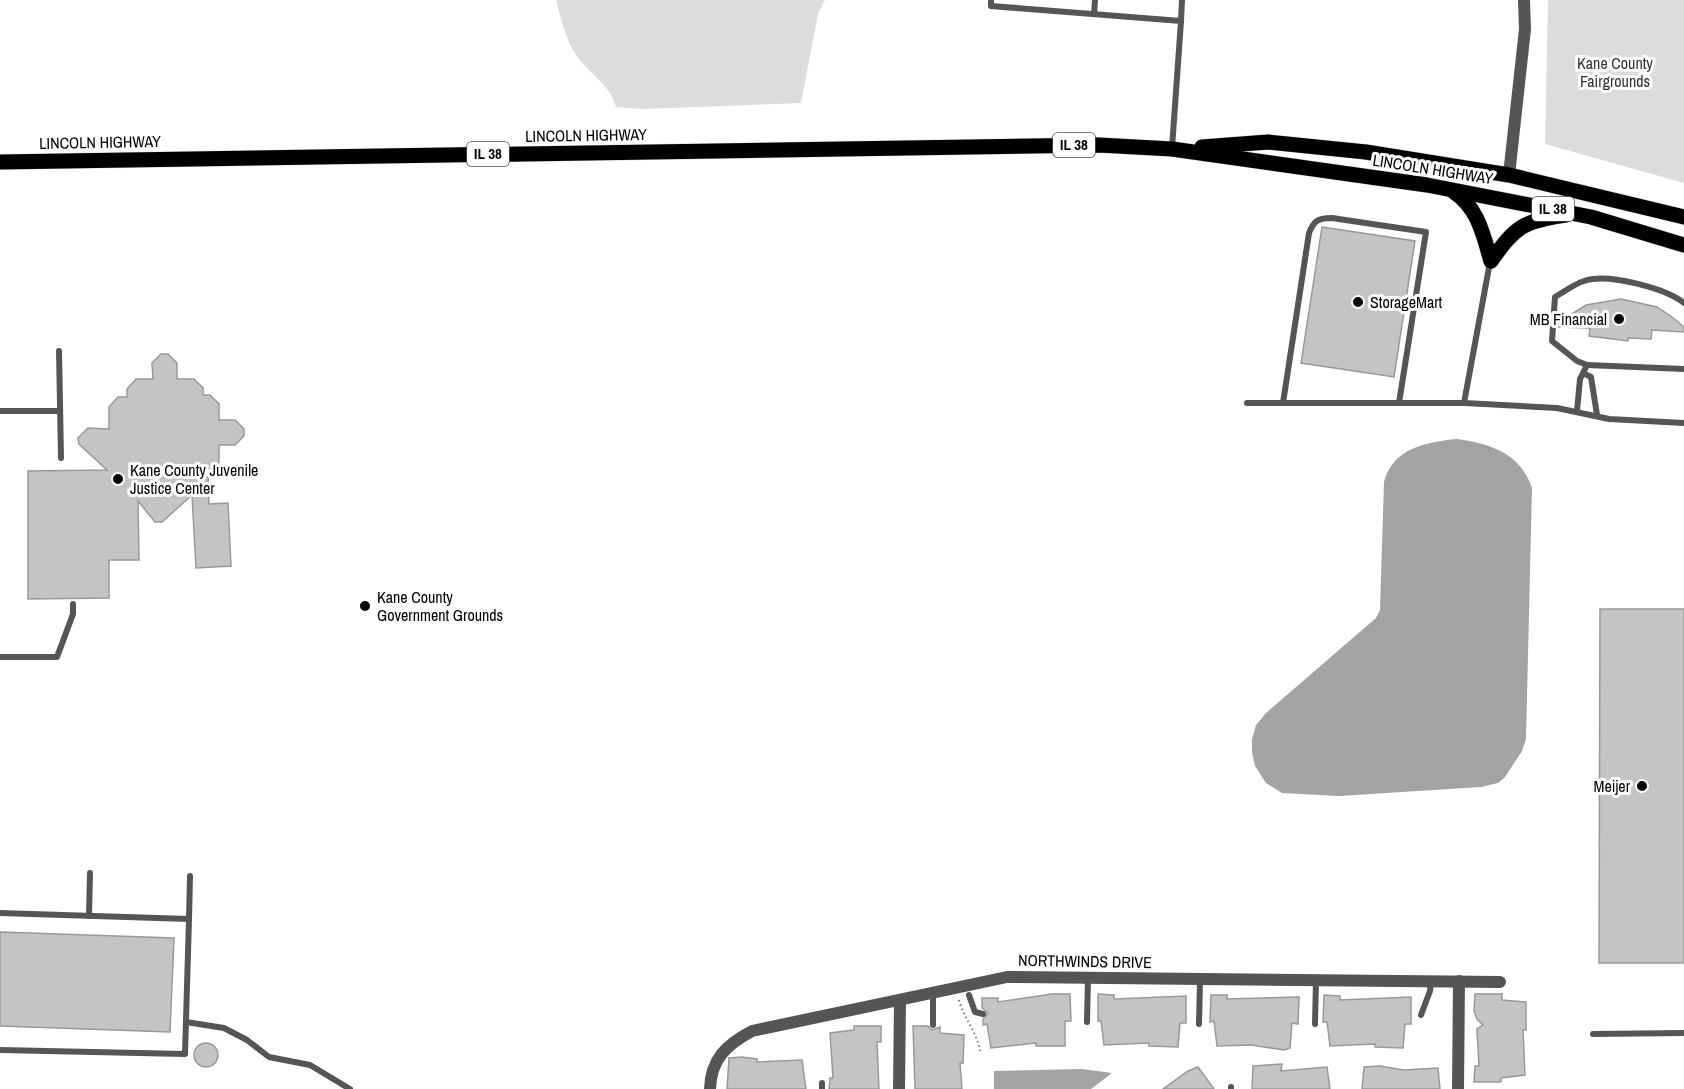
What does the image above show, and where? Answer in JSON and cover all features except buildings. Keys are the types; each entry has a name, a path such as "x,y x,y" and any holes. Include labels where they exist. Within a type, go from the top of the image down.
{"main road":[{"name":"LINCOLN HIGHWAY","path":"1172,149 1268,142 1366,152 1509,175 1684,217"},
{"name":"LINCOLN HIGHWAY","path":"0,162 1099,145 1172,149 1449,189 1576,214 1684,245"},
{"path":"1449,189 1466,200 1473,211 1482,227 1491,261"},
{"path":"1491,261 1508,238 1523,224 1576,214"}],"street":[{"path":"1509,175 1525,29 1524,0"},
{"name":"NORTHWINDS DRIVE","path":"710,1089 710,1072 715,1061 739,1038 752,1031 1007,977 1500,982"},
{"path":"1458,1089 1459,981"},
{"path":"899,1089 900,1000"}],"lane":[{"path":"991,0 991,6 1181,21"},
{"path":"1094,14 1095,0"},
{"path":"1172,149 1182,0"},
{"path":"1283,403 1309,233 1313,223 1320,218 1332,218 1426,232 1399,403"},
{"path":"1464,403 1491,261"},
{"path":"1684,303 1674,295 1633,282 1585,280 1555,297 1552,341 1576,361 1587,365 1684,369"},
{"path":"59,351 61,458"},
{"path":"1577,411 1580,379 1585,374 1587,365"},
{"path":"1585,374 1591,378 1597,415"},
{"path":"1247,403 1464,403 1577,411 1609,419 1684,423"},
{"path":"0,411 60,411"},
{"path":"0,657 57,657 72,614 73,604"},
{"path":"89,916 90,873"},
{"path":"0,1050 185,1054 190,876"},
{"path":"0,913 189,919"},
{"path":"1087,1022 1088,978"},
{"path":"1200,979 1200,1024"},
{"path":"1315,1024 1316,980"},
{"path":"1421,1016 1431,981"},
{"path":"933,993 933,1024"},
{"path":"969,995 975,1012 982,1014"},
{"path":"186,1022 224,1028 247,1040 269,1057 310,1065 350,1089"},
{"path":"1593,1034 1684,1033"}],"path":[{"path":"958,997 962,1014 977,1035 980,1051"}],"green space":[{"path":"556,0 825,0 818,14 801,103 642,109 616,107 609,92 572,49"},
{"name":"Kane County Fairgrounds","path":"1548,0 1684,0 1684,183 1545,144"}],"shaded area":[{"path":"1457,439 1493,447 1503,452 1520,466 1532,488 1526,739 1522,751 1505,777 1498,783 1481,787 1339,796 1282,793 1266,783 1255,766 1252,739 1256,725 1266,713 1376,618 1380,610 1384,482 1395,461 1403,454 1423,445"},
{"path":"1082,1069 1112,1073 1091,1089 994,1089 994,1071"}],"place":[{"name":"StorageMart","path":"1358,302"},
{"name":"MB Financial","path":"1619,319"},
{"name":"Kane County Juvenile Justice Center","path":"118,479"},
{"name":"Kane County Government Grounds","path":"365,606"},
{"name":"Meijer","path":"1642,786"}]}
